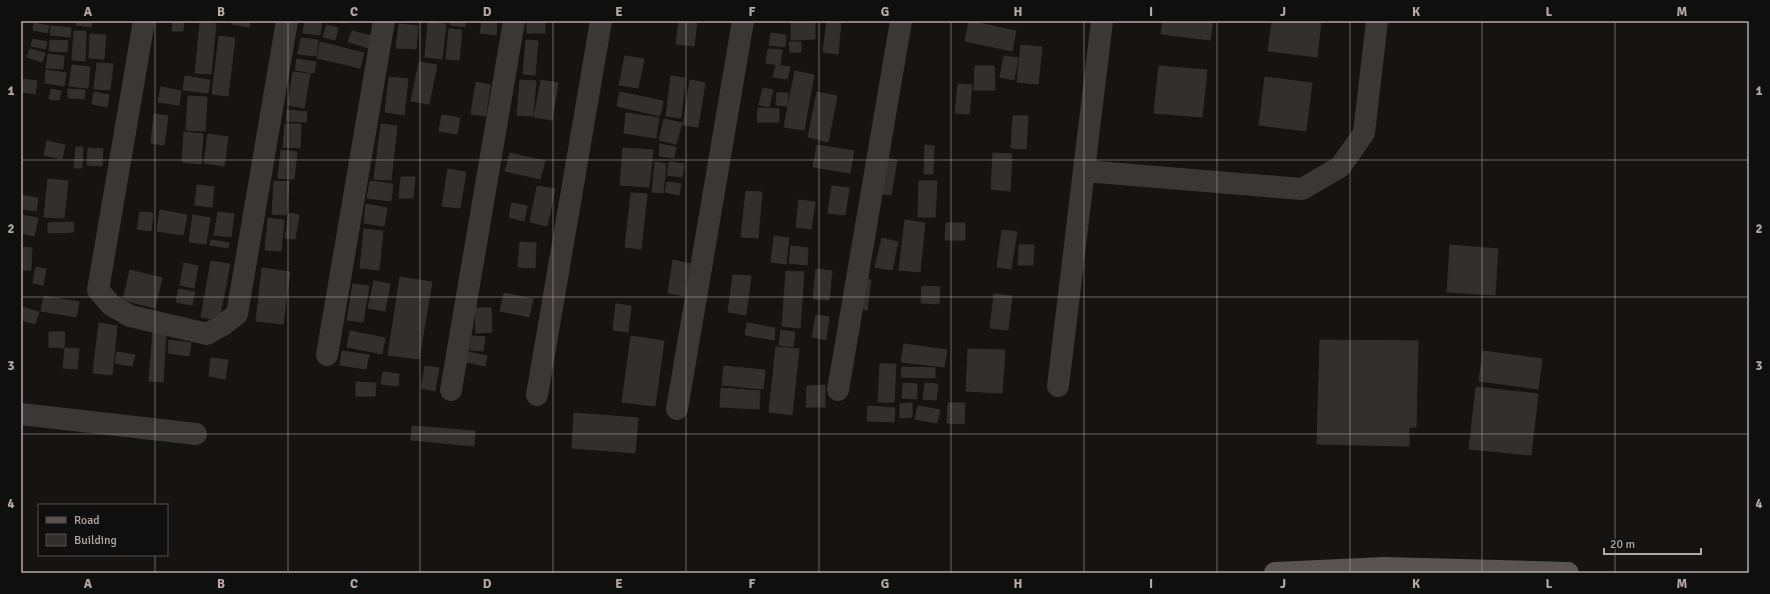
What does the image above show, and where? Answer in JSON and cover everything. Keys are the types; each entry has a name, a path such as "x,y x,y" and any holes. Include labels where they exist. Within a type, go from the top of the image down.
{"main road":[{"path":"1275,573 1384,568 1568,573"}],"street":[{"path":"144,21 98,290 111,305 130,316 208,334 223,326 237,314 287,21"},
{"path":"327,355 384,21"},
{"path":"451,390 514,21"},
{"path":"537,395 601,21"},
{"path":"677,408 743,21"},
{"path":"838,390 901,21"},
{"path":"1058,386 1102,21"},
{"path":"1084,170 1302,189 1340,168 1364,133 1377,21"},
{"path":"21,414 196,434"}],"building":[{"path":"77,21 92,21 91,27 76,25"},
{"path":"173,21 184,21 183,31 172,31"},
{"path":"232,21 250,21 249,27 232,24"},
{"path":"305,21 322,21 320,35 303,33"},
{"path":"328,21 346,21 345,23"},
{"path":"451,21 465,21 465,27 450,25"},
{"path":"482,21 497,21 496,35 480,33"},
{"path":"527,21 545,21 545,33 527,33"},
{"path":"679,21 697,21 694,46 676,44"},
{"path":"791,21 815,21 815,39 791,40"},
{"path":"827,21 841,21 838,54 823,52"},
{"path":"969,21 1016,31 1012,51 965,41"},
{"path":"1163,21 1213,21 1210,40 1161,34"},
{"path":"1272,21 1321,21 1317,57 1268,51"},
{"path":"428,22 446,24 442,59 425,57"},
{"path":"34,23 49,26 47,33 33,30"},
{"path":"200,23 216,24 211,74 195,73"},
{"path":"399,24 418,26 416,49 396,48"},
{"path":"327,25 338,28 335,40 323,37"},
{"path":"51,26 71,28 70,37 50,35"},
{"path":"449,29 462,30 459,60 446,59"},
{"path":"74,31 86,31 85,61 72,60"},
{"path":"352,31 372,36 369,48 348,42"},
{"path":"771,33 786,35 785,47 769,45"},
{"path":"90,34 106,35 104,59 89,58"},
{"path":"219,36 235,38 228,96 212,94"},
{"path":"301,38 318,40 316,56 298,54"},
{"path":"33,39 47,42 45,49 31,46"},
{"path":"50,40 68,41 67,52 49,51"},
{"path":"526,40 538,41 535,75 523,74"},
{"path":"320,42 364,53 360,68 317,58"},
{"path":"789,42 801,42 801,52 790,52"},
{"path":"1021,45 1042,47 1038,84 1017,82"},
{"path":"30,49 45,53 42,62 27,57"},
{"path":"768,49 782,50 780,65 766,63"},
{"path":"48,54 64,56 63,69 46,68"},
{"path":"625,56 644,59 638,88 619,85"},
{"path":"1004,56 1018,58 1014,80 1000,77"},
{"path":"297,59 316,62 314,73 295,70"},
{"path":"419,62 437,65 429,104 411,101"},
{"path":"97,63 113,64 110,90 94,89"},
{"path":"72,65 90,67 88,88 69,86"},
{"path":"776,65 790,67 787,79 773,77"},
{"path":"975,66 994,66 995,90 974,90"},
{"path":"1159,66 1207,70 1202,117 1154,113"},
{"path":"46,70 66,73 64,86 45,83"},
{"path":"795,71 814,75 804,130 784,127"},
{"path":"293,72 310,74 304,108 288,105"},
{"path":"185,76 210,80 208,93 183,90"},
{"path":"671,76 685,78 681,118 666,116"},
{"path":"389,77 408,79 404,115 385,112"},
{"path":"1265,77 1312,83 1306,131 1259,125"},
{"path":"21,79 37,81 35,94 21,92"},
{"path":"520,80 536,81 533,116 517,115"},
{"path":"541,80 558,83 552,120 534,117"},
{"path":"690,80 705,83 698,127 683,125"},
{"path":"476,82 490,85 486,116 471,114"},
{"path":"958,84 972,85 969,114 955,113"},
{"path":"161,87 181,91 179,105 158,102"},
{"path":"763,88 773,90 769,107 759,105"},
{"path":"51,89 61,91 59,100 49,99"},
{"path":"68,89 85,90 84,99 68,98"},
{"path":"94,92 109,95 107,107 92,104"},
{"path":"620,92 663,101 660,116 617,106"},
{"path":"817,92 837,96 828,142 808,137"},
{"path":"777,93 788,93 787,106 776,105"},
{"path":"188,96 207,97 205,131 186,130"},
{"path":"758,108 779,109 779,122 757,122"},
{"path":"287,110 307,112 306,122 286,121"},
{"path":"626,113 659,118 656,138 624,133"},
{"path":"154,114 168,116 164,145 151,143"},
{"path":"442,115 460,118 457,134 439,131"},
{"path":"1013,116 1028,116 1026,149 1011,148"},
{"path":"664,119 682,123 676,144 659,140"},
{"path":"285,124 301,124 300,148 283,147"},
{"path":"381,124 397,126 391,180 374,179"},
{"path":"184,132 203,134 201,164 182,162"},
{"path":"208,134 228,137 224,166 204,163"},
{"path":"47,141 65,145 62,159 44,155"},
{"path":"660,144 676,147 674,158 659,156"},
{"path":"817,145 854,151 850,173 813,167"},
{"path":"925,145 934,146 933,174 924,174"},
{"path":"76,147 83,147 82,168 74,168"},
{"path":"88,148 103,149 102,166 87,165"},
{"path":"623,148 653,150 649,187 620,185"},
{"path":"281,150 297,152 294,179 278,178"},
{"path":"510,153 545,161 540,179 505,171"},
{"path":"993,153 1012,154 1010,191 991,189"},
{"path":"881,157 897,160 891,195 875,193"},
{"path":"655,162 666,164 663,193 652,192"},
{"path":"669,162 684,164 682,177 667,175"},
{"path":"448,169 466,172 460,208 442,206"},
{"path":"401,177 415,177 413,198 399,198"},
{"path":"48,179 68,181 64,218 44,217"},
{"path":"274,181 289,182 286,215 272,214"},
{"path":"370,181 393,184 391,201 367,198"},
{"path":"919,181 937,181 935,217 918,217"},
{"path":"667,182 681,184 679,195 665,192"},
{"path":"197,185 214,187 212,207 195,205"},
{"path":"537,186 555,189 547,226 530,222"},
{"path":"832,186 849,188 845,215 828,213"},
{"path":"746,191 762,192 758,238 741,237"},
{"path":"631,193 647,194 641,249 625,247"},
{"path":"21,195 38,198 36,211 21,209"},
{"path":"799,200 815,202 811,229 796,227"},
{"path":"512,203 527,206 524,221 509,217"},
{"path":"366,204 387,208 384,226 364,223"},
{"path":"160,210 187,215 183,235 157,231"},
{"path":"140,212 153,213 151,231 137,229"},
{"path":"218,212 234,214 231,237 214,235"},
{"path":"289,213 299,215 295,239 285,238"},
{"path":"21,215 38,218 34,236 21,233"},
{"path":"193,215 210,218 206,244 189,242"},
{"path":"268,218 284,220 281,251 265,250"},
{"path":"905,220 925,223 920,272 899,270"},
{"path":"73,222 74,232 48,233 48,223"},
{"path":"946,223 965,223 965,240 945,240"},
{"path":"364,229 383,231 379,270 360,268"},
{"path":"1002,230 1017,232 1011,269 997,267"},
{"path":"774,236 789,238 786,264 771,262"},
{"path":"882,238 898,242 892,270 875,267"},
{"path":"211,240 229,243 228,248 210,245"},
{"path":"520,242 536,243 535,268 518,267"},
{"path":"1019,245 1034,245 1033,265 1018,265"},
{"path":"1450,245 1498,249 1495,295 1447,292"},
{"path":"791,246 808,248 807,265 789,263"},
{"path":"21,247 32,248 31,270 21,270"},
{"path":"673,260 691,264 685,296 668,293"},
{"path":"211,261 230,264 219,320 201,317"},
{"path":"184,263 198,266 194,288 180,285"},
{"path":"36,267 46,269 43,285 33,283"},
{"path":"262,268 290,272 283,324 256,321"},
{"path":"816,269 832,271 829,300 813,299"},
{"path":"130,270 162,278 155,308 123,300"},
{"path":"786,271 804,272 800,328 782,326"},
{"path":"733,275 751,276 746,315 728,312"},
{"path":"400,277 432,282 419,359 388,355"},
{"path":"859,279 871,280 867,310 855,307"},
{"path":"374,281 390,284 385,311 368,308"},
{"path":"353,284 369,286 363,322 347,320"},
{"path":"922,286 940,287 939,304 921,303"},
{"path":"179,289 195,292 192,305 176,302"},
{"path":"504,293 533,299 529,317 500,311"},
{"path":"994,294 1012,296 1008,330 990,328"},
{"path":"44,296 79,302 76,317 41,311"},
{"path":"616,304 631,306 628,332 613,330"},
{"path":"21,307 39,312 35,324 21,320"},
{"path":"475,308 491,308 492,332 476,333"},
{"path":"816,315 829,317 826,340 812,337"},
{"path":"99,323 117,326 112,375 93,373"},
{"path":"747,323 775,328 774,340 745,335"},
{"path":"781,330 795,332 793,347 779,345"},
{"path":"153,331 166,332 163,382 149,381"},
{"path":"350,331 385,338 382,354 347,347"},
{"path":"49,332 65,332 64,348 49,347"},
{"path":"472,336 485,337 483,351 470,350"},
{"path":"631,336 664,341 655,406 622,402"},
{"path":"169,340 191,343 189,356 168,353"},
{"path":"1320,340 1418,341 1416,427 1409,427 1409,446 1317,444"},
{"path":"904,344 947,350 944,367 901,362"},
{"path":"776,347 799,349 792,415 769,412"},
{"path":"65,348 79,349 77,369 63,368"},
{"path":"968,349 1005,350 1002,393 966,391"},
{"path":"342,351 369,355 366,369 340,365"},
{"path":"1483,351 1542,359 1538,389 1479,381"},
{"path":"117,352 135,355 132,366 115,363"},
{"path":"468,352 487,356 485,366 466,362"},
{"path":"211,358 228,360 225,379 209,376"},
{"path":"880,364 896,364 894,402 878,402"},
{"path":"425,366 439,368 435,391 421,388"},
{"path":"724,366 765,370 763,389 722,385"},
{"path":"902,367 935,368 935,378 901,377"},
{"path":"383,372 399,374 398,386 381,384"},
{"path":"356,382 376,383 375,396 356,396"},
{"path":"903,383 917,384 917,399 902,398"},
{"path":"925,383 938,384 936,400 923,399"},
{"path":"825,385 825,407 806,407 807,386"},
{"path":"1476,387 1538,394 1531,455 1469,449"},
{"path":"721,388 760,391 759,409 720,407"},
{"path":"912,403 912,417 900,418 900,404"},
{"path":"948,403 965,403 964,424 947,423"},
{"path":"868,406 895,408 894,422 867,421"},
{"path":"918,406 940,410 937,423 915,419"},
{"path":"574,413 638,418 635,453 572,448"},
{"path":"412,426 475,431 474,446 411,440"}]}
